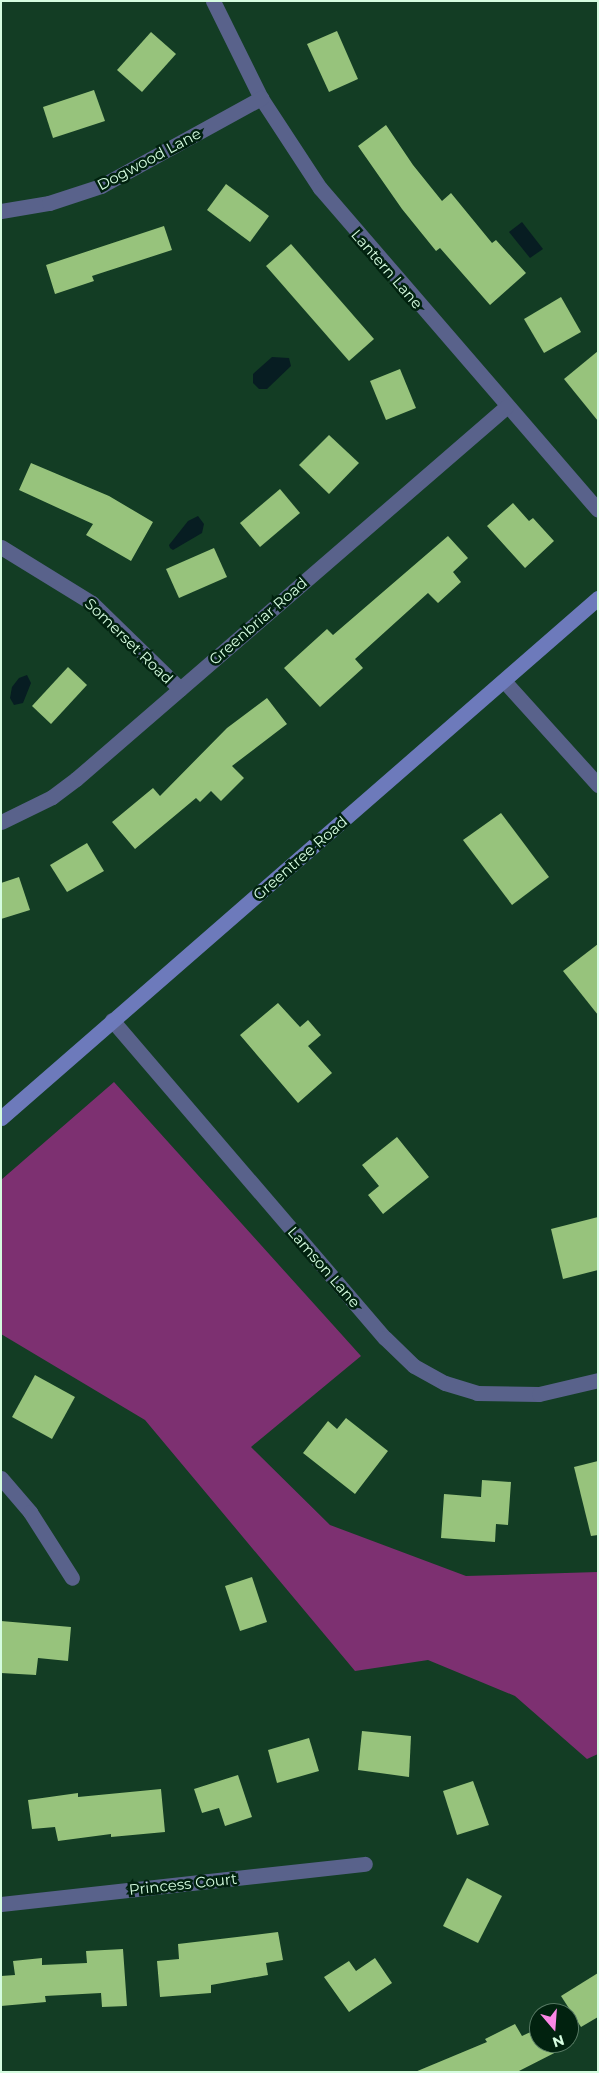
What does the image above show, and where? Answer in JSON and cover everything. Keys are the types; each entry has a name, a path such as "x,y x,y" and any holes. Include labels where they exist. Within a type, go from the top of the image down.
{"street":[{"name":"Lantern Lane","path":"214,1 261,98 298,157 343,218 506,407 598,510"},
{"name":"Dogwood Lane","path":"1,211 49,203 101,186 261,98"},
{"name":"Greenbriar Road","path":"1,822 52,797 506,407"},
{"name":"Somerset Road","path":"1,547 92,603 180,689"},
{"name":"Greentree Road","path":"1,1118 505,682 598,598"},
{"path":"505,682 598,785"},
{"name":"Lamson Lane","path":"112,1020 384,1338 414,1366 445,1383 477,1393 539,1394 598,1380"},
{"path":"1,1478 30,1512 72,1578"},
{"name":"Princess Court","path":"1,1904 365,1864"}],"shaded area":[{"path":"114,1082 361,1356 251,1447 330,1525 466,1576 598,1572 598,1754 587,1759 515,1696 428,1660 355,1671 145,1420 1,1334 1,1180"}],"water":[{"path":"522,222 543,249 530,258 509,232"},
{"path":"272,357 289,358 291,366 267,389 259,389 253,383 253,374"},
{"path":"198,516 204,524 202,533 173,550 170,548 169,545 188,521"},
{"path":"27,675 31,683 23,703 14,705 10,698 12,687 19,678"}],"building":[{"path":"337,31 358,79 329,92 307,44"},
{"path":"151,32 176,54 142,92 117,70"},
{"path":"94,90 105,121 53,138 43,107"},
{"path":"386,125 413,165 442,201 451,193 492,243 496,240 526,273 490,305 440,248 436,251 402,209 358,146"},
{"path":"226,184 269,216 250,242 207,210"},
{"path":"164,226 172,250 92,276 94,281 55,294 46,265"},
{"path":"291,244 374,339 349,361 266,266"},
{"path":"561,297 581,332 544,353 524,319"},
{"path":"598,351 598,421 564,379"},
{"path":"400,369 416,408 386,420 370,381"},
{"path":"329,435 359,463 329,494 299,465"},
{"path":"31,463 109,496 153,522 131,561 86,535 93,524 19,490"},
{"path":"280,489 300,513 260,547 240,523"},
{"path":"513,503 529,521 533,518 554,541 525,568 487,526"},
{"path":"448,536 468,558 453,572 461,582 438,603 428,593 355,659 363,668 320,707 284,668 327,629 333,635"},
{"path":"214,548 227,577 179,598 166,569"},
{"path":"68,667 87,685 51,724 32,706"},
{"path":"267,698 287,724 232,766 244,778 221,801 211,791 200,802 196,798 135,849 112,822 153,788 160,796 227,728"},
{"path":"501,813 549,877 512,905 463,840"},
{"path":"87,843 104,871 67,892 50,865"},
{"path":"19,877 30,910 1,919 1,883"},
{"path":"598,944 598,1015 563,971"},
{"path":"278,1003 300,1027 308,1020 321,1035 308,1046 332,1073 298,1103 240,1035"},
{"path":"397,1137 429,1177 383,1214 368,1195 379,1186 362,1165"},
{"path":"598,1217 598,1270 563,1279 551,1229"},
{"path":"35,1375 75,1397 52,1439 12,1417"},
{"path":"346,1418 388,1451 355,1494 303,1453 328,1421 337,1429"},
{"path":"598,1461 598,1535 591,1536 574,1467"},
{"path":"482,1480 511,1482 508,1525 496,1524 495,1542 441,1538 444,1494 481,1497"},
{"path":"252,1577 267,1622 240,1631 225,1586"},
{"path":"1,1621 71,1627 68,1661 38,1658 36,1675 1,1673"},
{"path":"362,1731 411,1736 409,1777 358,1770"},
{"path":"309,1738 319,1771 277,1783 268,1750"},
{"path":"238,1775 252,1817 225,1826 219,1808 202,1813 194,1789"},
{"path":"473,1781 489,1825 457,1835 443,1791"},
{"path":"161,1789 165,1832 111,1837 111,1834 58,1841 55,1827 32,1829 28,1800 78,1793 78,1797"},
{"path":"467,1878 502,1896 478,1943 443,1926"},
{"path":"278,1932 283,1960 266,1963 268,1975 211,1985 211,1993 160,1997 157,1961 179,1959 178,1944"},
{"path":"123,1949 127,2006 102,2007 101,1993 45,1996 46,2002 1,2006 1,1976 15,1975 13,1961 42,1958 42,1965 87,1963 86,1951"},
{"path":"375,1958 392,1983 349,2012 324,1977 349,1961 356,1971"},
{"path":"598,1973 598,2017 581,2027 579,2024 579,2003 566,2003 561,1996"},
{"path":"515,2024 522,2036 529,2033 529,2053 554,2053 517,2072 415,2072 487,2042 485,2039"}]}
